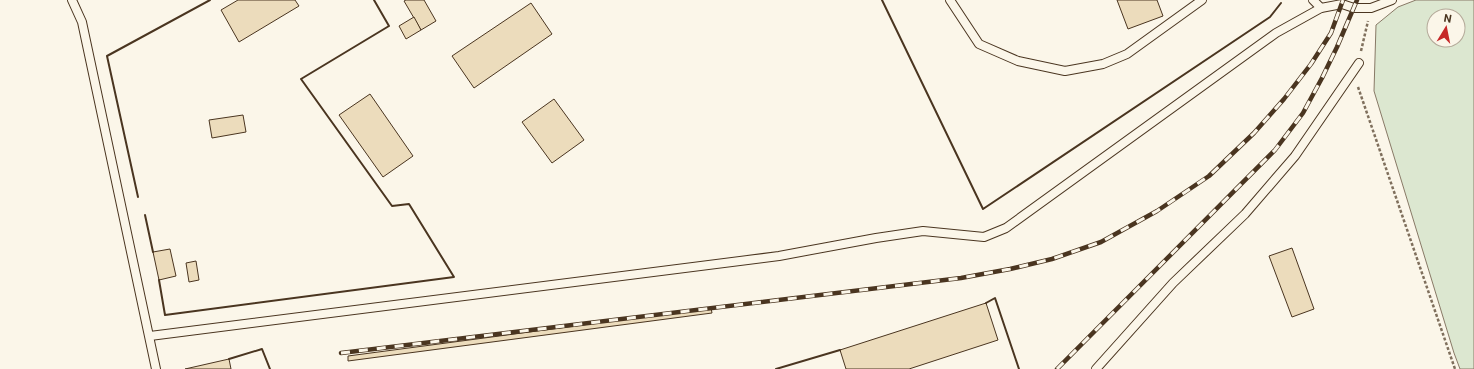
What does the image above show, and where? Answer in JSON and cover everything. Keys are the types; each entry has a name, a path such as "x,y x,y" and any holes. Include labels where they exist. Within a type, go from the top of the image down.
{"lane":[{"path":"72,0 82,22 156,369"},
{"path":"950,0 979,44 1018,61 1065,72 1103,64 1127,54 1202,0"},
{"path":"1313,0 1320,8"},
{"path":"150,336 779,256 923,231 984,237 1006,228 1276,33 1320,8 1342,4 1354,8 1371,8 1392,0"},
{"path":"1096,369 1174,283 1245,214 1295,156 1359,63"}],"path":[{"path":"1371,8 1359,63 1358,90 1455,369"}],"green space":[{"path":"1416,0 1474,0 1474,369 1460,369 1454,353 1374,91 1376,25 1398,7"}],"building":[{"path":"238,0 295,0 299,6 239,42 221,10"},
{"path":"424,0 436,21 421,30 404,1"},
{"path":"1117,0 1157,0 1163,16 1128,29"},
{"path":"531,3 552,34 474,88 452,56"},
{"path":"414,17 421,30 406,39 399,26"},
{"path":"370,94 413,156 383,177 339,115"},
{"path":"554,99 584,140 552,163 522,122"},
{"path":"243,115 246,132 212,138 209,120"},
{"path":"1292,248 1314,309 1292,317 1269,256"},
{"path":"170,249 176,276 159,280 153,252"},
{"path":"196,261 199,280 189,282 186,263"},
{"path":"986,303 998,340 909,369 846,369 840,350"},
{"path":"711,308 712,313 348,361 348,356"},
{"path":"229,359 231,369 185,369"}],"railway":[{"path":"341,353 961,278 1010,269 1052,259 1101,242 1157,211 1209,176 1254,133 1284,99 1311,64 1331,33 1343,0"},
{"path":"1057,369 1275,150 1303,113 1337,47 1357,0"}],"wall":[{"path":"138,197 107,56 210,0"},
{"path":"159,280 165,315 454,277 409,204 392,206 301,79 389,26 374,0"},
{"path":"882,0 983,209 1270,17 1281,3"},
{"path":"145,215 153,252"},
{"path":"986,303 995,298 1019,369"},
{"path":"229,359 262,349 270,369"},
{"path":"776,369 840,350"}]}
